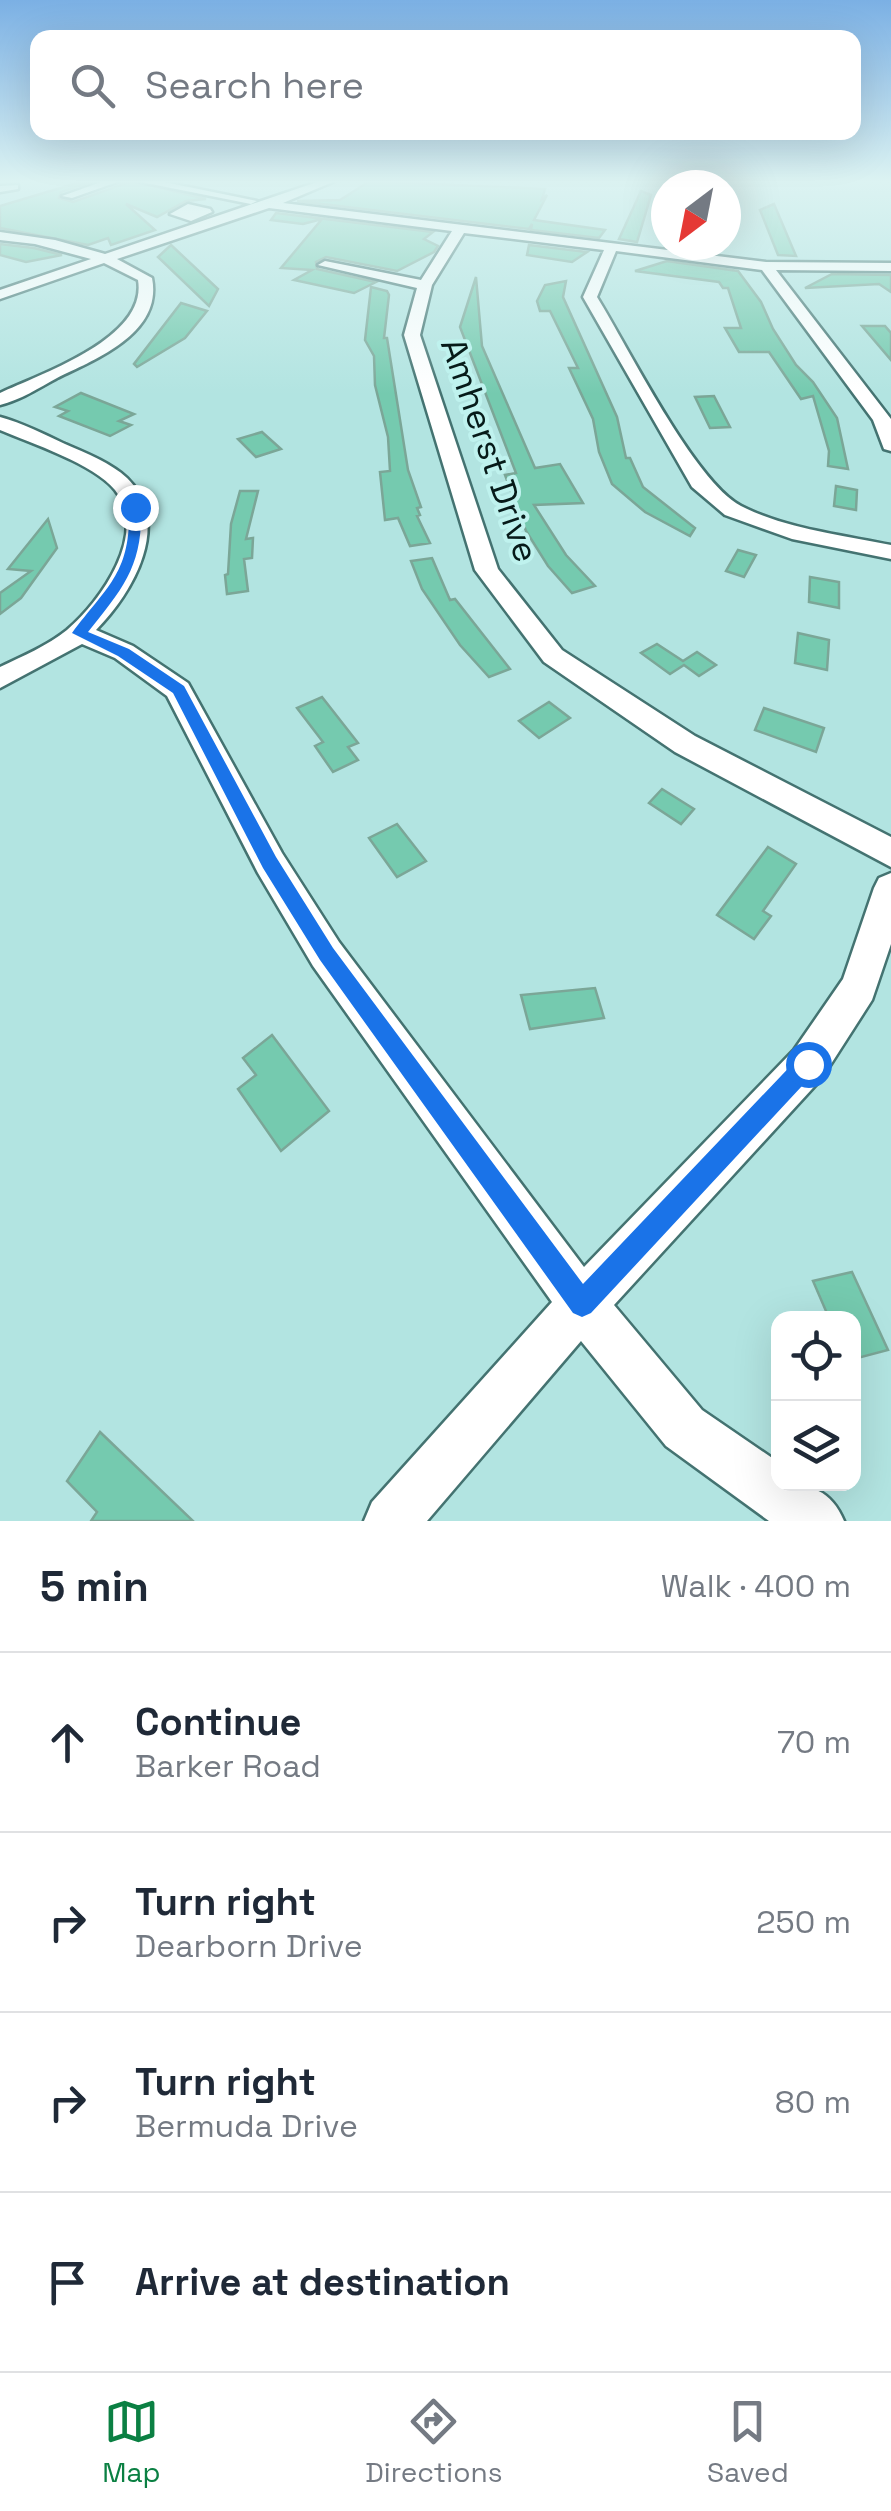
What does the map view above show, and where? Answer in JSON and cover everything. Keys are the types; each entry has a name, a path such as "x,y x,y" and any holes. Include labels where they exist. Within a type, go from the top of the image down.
{"street":[{"path":"0,400 84,360 131,327 148,294 144,278 100,258 73,252"},
{"path":"0,295 121,252"},
{"name":"Amherst Drive","path":"445,252 425,284 412,335 487,570 553,656 685,744 891,853"},
{"path":"610,252 590,297 699,482 734,510 800,534 891,552"},
{"path":"646,252 766,266 891,267"},
{"path":"325,265 425,284"},
{"path":"766,266 882,420 891,446"},
{"path":"0,422 121,484 135,507 136,539 122,581 79,633 0,680"},
{"path":"79,633 124,652 178,690 270,862 326,954 582,1304 684,1428 816,1521"},
{"path":"391,1521 582,1304 808,1064 859,988 891,888"}],"building":[{"path":"0,252 50,252 62,255 26,262"},
{"path":"163,252 178,252 218,289 209,306 158,257"},
{"path":"294,252 434,252 397,271 326,257 316,262 317,269 376,282 354,293 294,280 312,270 281,268"},
{"path":"528,252 587,252 572,262 527,255"},
{"path":"667,261 738,271 761,302 796,365 813,382 837,418 848,469 828,466 829,451 813,396 801,399 769,352 739,352 725,328 741,328 728,288 719,282 635,271"},
{"path":"832,274 891,275 891,292 879,284 805,288"},
{"path":"476,277 482,346 535,468 560,464 583,503 534,505 566,555 595,586 572,593 548,566 526,531 505,475 516,473 460,327"},
{"path":"566,281 563,297 617,417 626,458 630,458 643,487 695,528 690,536 645,512 612,484 599,452 593,419 569,368 578,368 550,311 540,311 537,301 545,285"},
{"path":"371,287 389,295 384,338 408,470 421,507 417,508 417,516 430,543 410,546 398,518 385,520 380,472 390,471 388,437 375,385 374,356 365,340"},
{"path":"181,303 207,311 185,338 137,367 134,364"},
{"path":"862,326 885,326 891,333 891,360"},
{"path":"81,393 134,414 119,421 131,425 110,436 59,416 68,411 55,407"},
{"path":"714,396 730,427 710,428 695,397"},
{"path":"262,432 281,449 256,457 238,439"},
{"path":"836,486 857,490 856,510 834,506"},
{"path":"240,491 258,491 246,539 253,538 252,558 244,559 248,591 227,594 225,575 231,524"},
{"path":"48,519 57,548 21,598 0,614 0,593 31,571 8,569"},
{"path":"738,550 756,555 744,577 726,571"},
{"path":"432,558 450,600 455,599 510,669 489,677 460,645 422,589 411,561"},
{"path":"810,577 839,582 839,608 809,602"},
{"path":"798,633 829,640 827,670 795,663"},
{"path":"657,644 683,661 697,652 716,665 699,676 684,665 670,674 641,653"},
{"path":"322,697 358,743 348,747 358,760 333,772 315,746 323,742 297,708"},
{"path":"549,702 570,718 539,738 519,721"},
{"path":"764,708 824,728 816,752 755,730"},
{"path":"662,789 694,809 681,824 649,803"},
{"path":"397,824 426,861 397,877 369,838"},
{"path":"768,847 796,864 763,911 771,916 754,939 717,915"},
{"path":"595,988 604,1018 530,1029 521,995"},
{"path":"272,1035 329,1111 281,1151 238,1089 256,1075 243,1058"},
{"path":"852,1272 888,1350 861,1357 861,1311 826,1311 813,1281"},
{"path":"100,1432 193,1521 91,1521 97,1512 67,1481"}],"route":[{"path":"135,507 136,539 122,581 79,633 124,652 178,690 270,862 326,954 582,1304 808,1064"}]}
